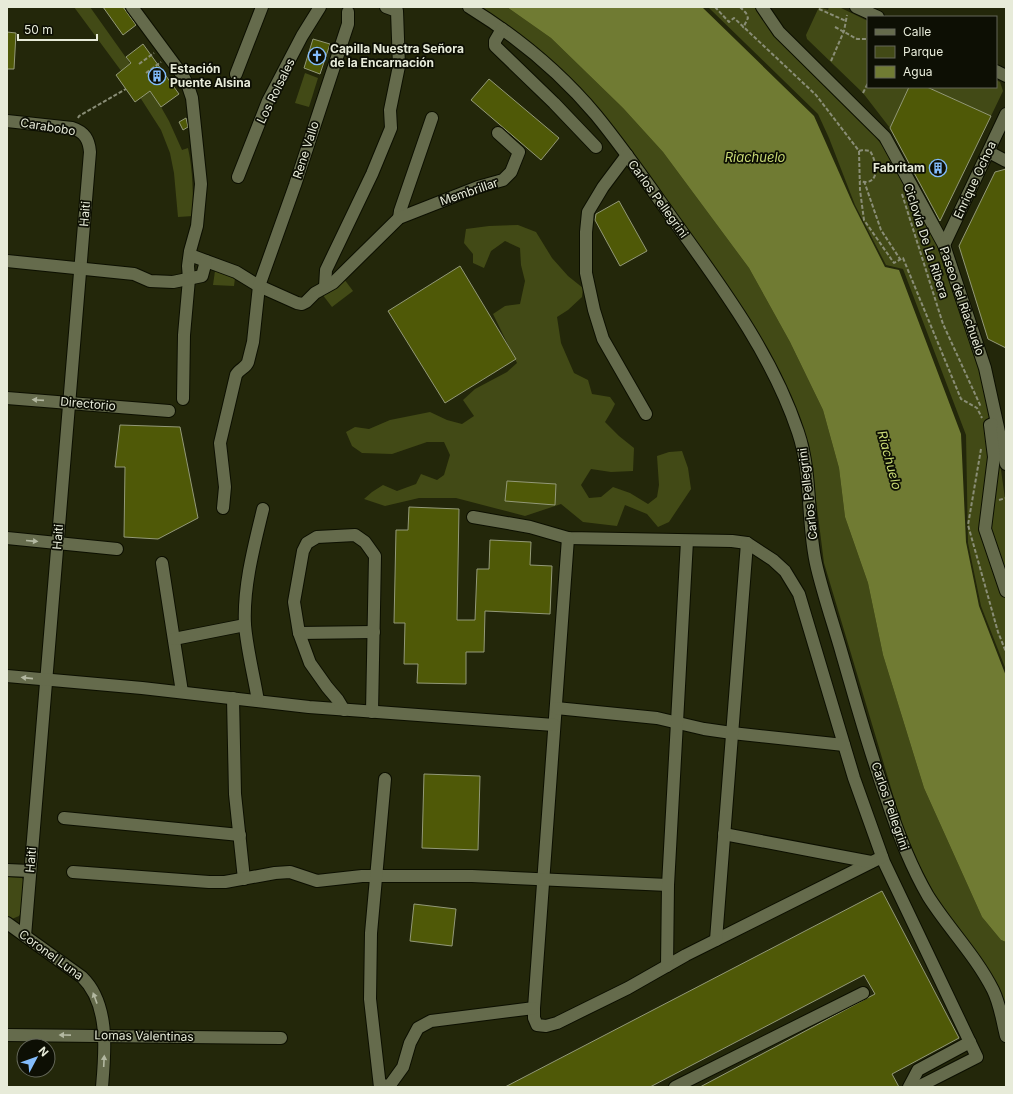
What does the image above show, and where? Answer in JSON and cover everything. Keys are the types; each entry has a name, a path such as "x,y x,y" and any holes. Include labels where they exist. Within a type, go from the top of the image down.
{"street":[{"path":"132,7 183,76 192,98 201,184 197,226 188,266 189,279 184,335 183,399"},
{"path":"236,74 262,7"},
{"name":"Los Rolsales","path":"238,177 268,101 302,36 320,7"},
{"path":"325,287 326,270 372,174 391,128 390,110 399,66 397,11 386,7"},
{"name":"Carlos Pellegrini","path":"469,7 502,29 544,62 595,114 627,156 737,310 754,337 784,396 803,446 817,568 885,796 908,856 920,882 936,908 981,970 993,991 998,1001 1006,1036"},
{"name":"Paseo del Riachuelo","path":"762,7 779,32 885,137 944,245 985,368 1006,464"},
{"name":"Rene Vallo","path":"223,508 225,487 220,443 236,375 247,365 248,362 253,342 259,286 295,185 348,24 347,9"},
{"path":"852,9 875,16"},
{"path":"502,29 495,41 496,46 596,147"},
{"path":"997,72 1006,76"},
{"path":"562,111 578,96"},
{"name":"Enrique Ochoa","path":"944,245 1006,114"},
{"path":"190,254 236,272 259,286 297,303 302,304 306,302 315,293 337,279 400,218 400,211 432,118"},
{"name":"Carabobo","path":"7,121 72,128 80,131 87,138"},
{"name":"Membrillar","path":"400,218 478,187 498,182 508,176 519,152 498,133"},
{"name":"Haiti","path":"25,936 90,152 87,138"},
{"path":"989,152 1006,161"},
{"path":"627,156 603,187 588,212 586,232 586,273 594,310 603,340 646,414"},
{"path":"7,261 134,274 150,281 178,282 202,276 206,261"},
{"name":"Directorio","path":"7,398 168,411"},
{"path":"998,424 990,424 994,457 984,529 1006,592"},
{"path":"258,701 245,625 247,591 254,547 263,509"},
{"path":"473,518 530,528 568,538 732,541 747,543 773,560 785,571 799,594 877,859 977,1057 918,1087"},
{"path":"344,710 310,663 299,633 294,602 303,551 307,543 317,537 355,535 365,542 375,556 372,712"},
{"path":"7,538 117,549"},
{"path":"568,538 534,1008 534,1018 537,1025 546,1026 557,1023 628,988 716,940 877,859"},
{"path":"667,966 668,885 687,541"},
{"path":"716,940 747,543"},
{"path":"162,562 182,692"},
{"path":"174,639 245,625"},
{"path":"299,633 374,632"},
{"path":"7,676 182,692 344,710 554,725"},
{"path":"233,698 235,794 244,879"},
{"path":"556,708 657,718 732,734 844,745"},
{"path":"385,779 371,933 370,999 380,1087 390,1085 397,1077 403,1067 410,1043 418,1028 431,1021 534,1008"},
{"path":"64,818 240,835"},
{"path":"724,834 877,859"},
{"path":"7,870 30,870"},
{"path":"72,872 209,882 225,882 275,873 290,872 318,880 362,876 472,876 668,885"},
{"name":"Coronel Luna","path":"7,923 88,982 97,1001 104,1036 105,1050 102,1087"},
{"path":"675,1087 863,993"},
{"name":"Lomas Valentinas","path":"7,1035 282,1038"},
{"path":"909,1087 918,1070 970,1042"}],"path":[{"path":"715,7 729,22 734,18 816,95 859,151 859,180 864,220 894,263 900,259"},
{"path":"740,7 746,13 748,18 743,28"},
{"path":"819,9 846,21"},
{"path":"831,61 852,9"},
{"path":"835,27 857,39 867,39"},
{"path":"855,43 857,39"},
{"path":"139,64 155,52"},
{"path":"864,93 867,86"},
{"path":"72,128 79,116 126,89"},
{"path":"859,151 870,151 876,164 877,171 873,178 868,181 859,180"},
{"path":"864,181 881,230 900,259 903,258 961,398 977,408 982,420"},
{"name":"Ciclovía De La Ribera","path":"902,192 943,324 982,408"},
{"path":"981,448 968,525 998,632 1006,652"}],"green space":[{"path":"74,7 90,7 161,107 182,150 188,148 192,174 193,216 178,217 174,173 170,153 161,130 136,91"},
{"path":"476,7 507,7 551,38 623,108 663,152 749,268 790,342 823,410 839,468 845,517 868,583 883,655 924,788 982,917 1001,940 1006,942 1006,1009 998,987 934,893 908,845 824,563 809,444 774,363 718,273 616,136"},
{"path":"708,7 754,7 861,118 884,148 941,251 942,258 954,286 980,370 995,427 1006,506 1006,670 981,606 968,543 966,435 903,269 886,265 855,205 818,114"},
{"path":"819,7 828,10 829,7 839,7 867,21 867,88 909,88 890,128 863,93 807,39 806,35"},
{"path":"305,73 318,78 309,107 295,103"},
{"path":"997,80 1000,82 1003,91 991,116 929,88 997,88"},
{"path":"518,225 536,232 552,258 568,276 583,288 582,297 568,310 557,317 561,343 574,373 588,380 592,394 610,397 615,404 605,422 634,448 633,471 611,472 591,469 581,485 589,498 601,497 613,487 630,493 648,504 657,497 659,485 657,456 669,452 682,451 688,468 691,489 669,522 658,527 647,514 625,505 617,526 583,522 561,504 525,516 456,498 419,498 385,506 364,499 383,485 397,491 416,484 421,474 437,480 444,475 450,455 444,442 427,442 392,454 362,453 352,446 346,432 355,427 369,429 390,420 430,412 447,420 462,424 474,416 463,400 475,389 507,372 517,363 493,314 505,306 520,304 525,281 521,265 520,248 505,241 491,251 484,268 473,263 473,254 464,243 466,229 489,226"},
{"path":"215,271 235,278 234,286 213,285"},
{"path":"344,279 353,291 332,307 322,294"},
{"path":"7,877 22,878 24,881 21,913 19,916 12,919 7,917"}],"water":[{"name":"Riachuelo","path":"507,7 702,7 814,116 853,204 885,267 899,270 961,434 966,542 979,606 1006,676 1006,942 1001,940 982,917 924,788 883,655 868,583 845,517 839,468 823,410 790,342 749,268 663,152 623,108 551,38"}],"building":[{"path":"103,7 123,7 136,25 123,35"},
{"path":"7,32 16,33 14,69 7,69"},
{"name":"Capilla Nuestra Señora de la Encarnación","path":"313,39 330,44 320,74 304,68"},
{"path":"143,44 179,94 161,107 150,91 135,102 116,75 131,63 126,57"},
{"path":"489,79 559,138 541,160 471,100"},
{"name":"Fabritam","path":"909,88 929,88 991,116 940,221 890,128"},
{"path":"186,118 188,127 183,130 179,122"},
{"path":"1006,169 1006,348 988,339 959,246 995,172"},
{"path":"619,201 647,251 620,266 595,220 596,214"},
{"path":"460,266 516,359 445,403 388,311"},
{"path":"120,425 180,427 198,518 158,539 124,537 125,467 115,467"},
{"path":"507,481 556,484 555,505 505,501"},
{"path":"409,507 459,509 457,620 475,620 477,569 489,569 490,540 531,542 530,565 552,566 550,614 485,611 484,652 466,652 466,684 417,683 418,664 404,664 405,623 394,623 396,530 408,530"},
{"path":"424,774 480,776 478,850 422,848"},
{"path":"882,891 959,1038 892,1074 899,1087 700,1087 875,994 864,975 650,1087 505,1087"},
{"path":"414,904 456,909 452,946 410,941"}],"place":[{"name":"Capilla Nuestra Señora de la Encarnación","path":"317,56"},
{"name":"Estación Puente Alsina","path":"157,76"},
{"name":"Fabritam","path":"938,168"}]}
